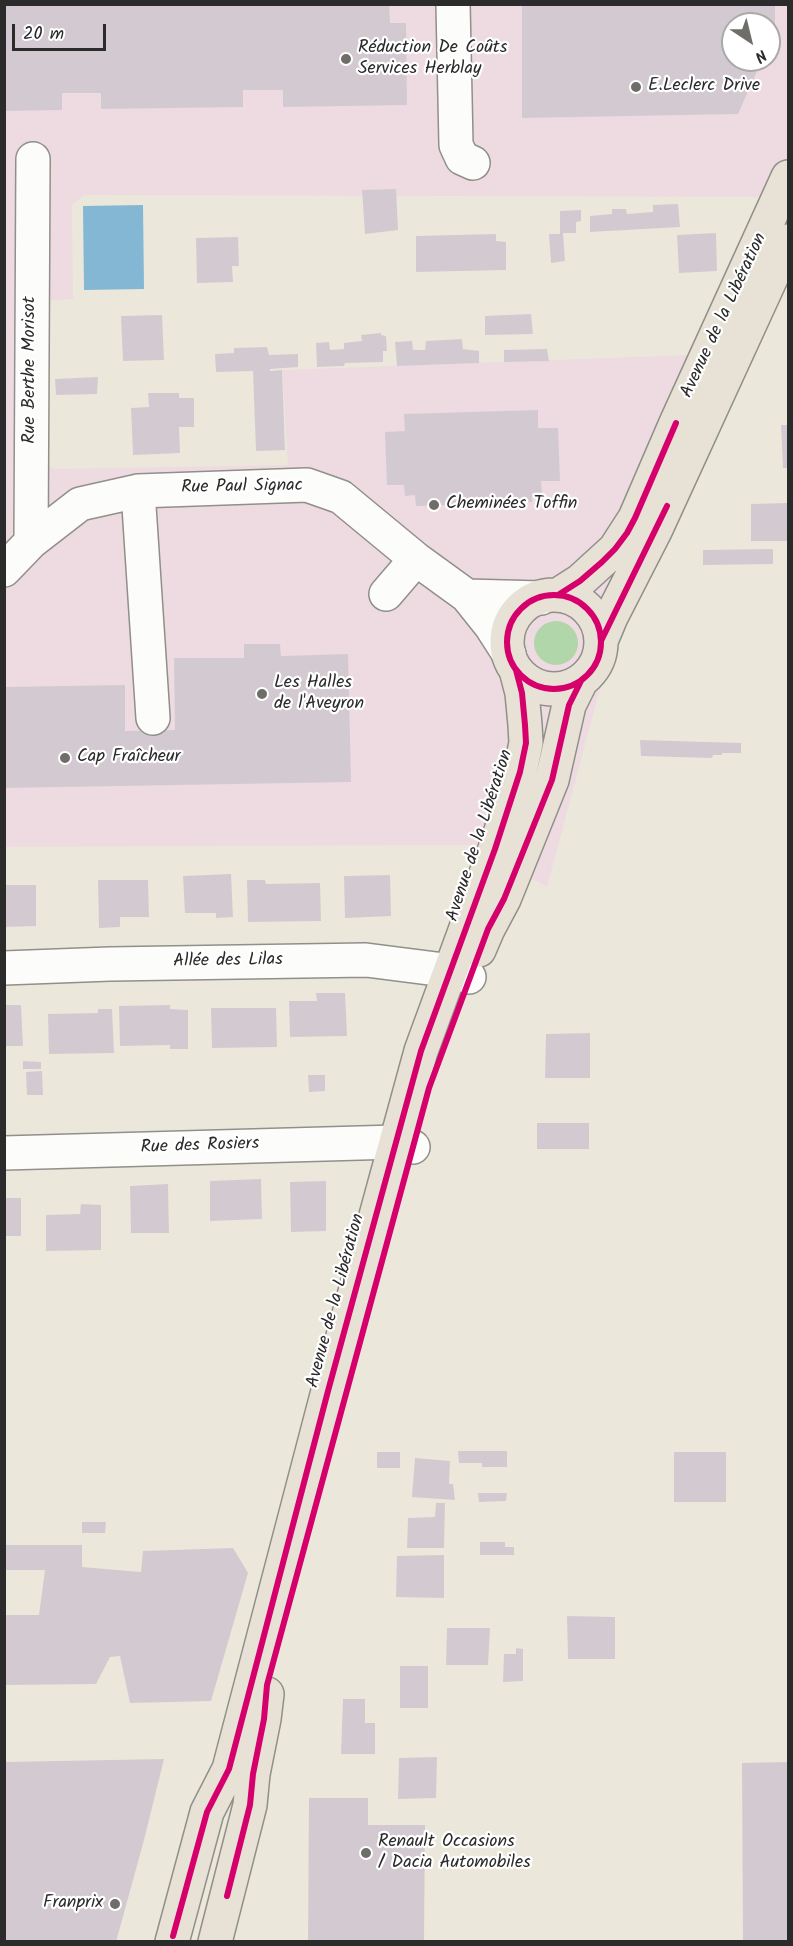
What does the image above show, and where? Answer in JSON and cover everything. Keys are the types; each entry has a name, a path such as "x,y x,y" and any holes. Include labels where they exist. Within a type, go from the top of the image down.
{"main road":[{"name":"Avenue de la Libération","path":"460,974 504,899 552,780 569,705 581,681 594,668 601,641 611,618 656,529 751,292 789,177"},
{"name":"Avenue de la Libération","path":"172,1941 207,1812 229,1769 262,1635 404,1144 429,1088 495,849 522,764 526,743 522,693 513,662 509,630 513,620 530,602 549,597 580,581 603,562 627,533 751,292 789,241"},
{"path":"549,597 569,598 588,610 595,619 601,641"},
{"path":"513,662 525,679 547,689 571,686 581,681"},
{"name":"Avenue de la Libération","path":"215,1941 250,1805 267,1685 404,1144"}],"street":[{"path":"453,4 456,145 462,158 473,163"},
{"name":"Rue Berthe Morisot","path":"31,542 33,159"},
{"name":"Rue Paul Signac","path":"31,542 80,504 138,491 307,485 341,497 416,559 467,596 491,626 513,662"},
{"path":"138,491 153,718"},
{"path":"4,570 31,542"},
{"path":"386,594 416,559"},
{"path":"467,596 549,597"},
{"name":"Allée des Lilas","path":"4,969 110,964 366,960 460,974"},
{"name":"Rue des Rosiers","path":"4,1153 404,1144"}],"shaded area":[{"path":"4,5 788,5 788,197 85,195 72,205 73,299 47,301 42,457 53,469 288,465 282,370 689,355 547,887 472,845 5,847"}],"green space":[{"path":"556,621 572,627 578,643 572,659 556,665 540,659 534,643 540,627"}],"water":[{"path":"143,205 144,289 84,290 83,206"}],"building":[{"path":"4,4 389,4 390,23 406,23 407,105 283,107 283,90 243,90 243,107 101,109 101,93 62,93 62,110 4,111"},
{"name":"E.Leclerc Drive","path":"522,4 775,4 775,12 721,12 721,72 757,72 738,114 522,118"},
{"path":"396,189 398,230 365,234 362,190"},
{"path":"678,204 680,227 590,232 590,216 612,214 612,209 626,209 627,214 653,212 653,205"},
{"path":"581,210 581,221 576,222 576,233 563,233 565,261 551,263 549,234 560,234 560,211"},
{"path":"716,233 717,271 679,273 677,235"},
{"path":"496,234 496,241 506,242 506,270 416,272 416,236"},
{"path":"238,237 239,266 232,266 233,282 197,283 196,238"},
{"path":"531,314 533,334 485,335 485,316"},
{"path":"162,315 164,360 123,361 121,316"},
{"path":"381,333 386,336 387,351 383,351 383,362 345,363 344,366 317,367 316,343 329,342 330,350 344,349 344,343 362,341 361,335"},
{"path":"462,339 463,349 479,351 479,363 397,366 395,342 412,341 413,350 425,350 426,341"},
{"path":"267,347 269,355 298,354 298,367 270,369 270,371 282,370 285,450 256,451 253,371 216,372 215,354 234,353 234,348"},
{"path":"547,349 549,361 504,362 504,350"},
{"path":"98,377 97,394 56,395 55,379"},
{"path":"148,393 179,393 179,398 194,398 194,427 179,427 180,453 133,455 131,408 149,407"},
{"path":"538,410 538,428 558,428 560,481 541,481 542,493 532,493 532,502 416,506 415,495 405,496 404,485 387,485 385,432 405,431 404,414"},
{"path":"781,425 788,425 788,468 783,468"},
{"path":"788,503 788,541 751,541 751,504"},
{"path":"773,549 773,564 703,565 703,550"},
{"name":"Les Halles de l'Aveyron","path":"244,644 280,644 281,656 348,654 351,782 4,788 4,687 125,685 125,731 175,730 174,658 244,658"},
{"path":"640,740 741,743 741,753 722,753 722,755 713,755 712,758 641,756"},
{"path":"231,874 233,917 216,918 216,913 185,913 183,876"},
{"path":"390,875 391,916 345,918 344,876"},
{"path":"98,880 148,880 149,917 120,917 120,927 99,928"},
{"path":"247,880 265,880 266,884 320,883 321,921 248,922"},
{"path":"5,885 36,885 36,926 5,927"},
{"path":"316,993 345,993 347,1036 290,1037 289,1001 317,1001"},
{"path":"4,1005 21,1005 23,1046 4,1046"},
{"path":"170,1005 170,1009 188,1010 188,1049 170,1049 170,1045 120,1046 119,1006"},
{"path":"211,1008 276,1008 277,1047 212,1048"},
{"path":"98,1009 112,1009 114,1053 49,1054 48,1014 98,1013"},
{"path":"590,1033 590,1078 545,1078 546,1034"},
{"path":"23,1061 41,1062 41,1069 23,1069"},
{"path":"42,1071 43,1095 27,1095 26,1072"},
{"path":"308,1075 325,1075 325,1091 309,1092"},
{"path":"537,1123 589,1123 589,1149 537,1149"},
{"path":"261,1179 262,1219 210,1221 210,1181"},
{"path":"326,1181 326,1231 291,1232 290,1182"},
{"path":"168,1184 169,1233 131,1233 130,1186"},
{"path":"4,1198 21,1198 21,1236 4,1236"},
{"path":"81,1204 101,1205 101,1250 46,1251 46,1215 80,1214"},
{"path":"458,1451 507,1451 507,1467 482,1467 482,1463 459,1463"},
{"path":"377,1452 400,1452 400,1468 377,1468"},
{"path":"674,1452 726,1452 726,1502 674,1502"},
{"path":"415,1458 450,1461 449,1484 453,1484 455,1500 412,1497"},
{"path":"478,1493 507,1493 506,1501 479,1502"},
{"path":"436,1503 445,1503 444,1548 407,1548 408,1518 435,1517"},
{"path":"82,1522 106,1522 105,1533 82,1533"},
{"path":"480,1542 505,1542 505,1547 514,1547 514,1555 480,1555"},
{"path":"4,1545 82,1545 82,1567 141,1572 143,1551 233,1548 248,1573 211,1701 130,1703 120,1656 110,1657 96,1684 4,1685 4,1615 39,1615 45,1570 4,1570"},
{"path":"444,1555 444,1598 396,1597 397,1556"},
{"path":"567,1616 615,1617 615,1659 568,1659"},
{"path":"447,1628 490,1628 488,1665 446,1665"},
{"path":"516,1648 523,1649 523,1681 503,1682 504,1654 516,1654"},
{"path":"400,1666 428,1666 428,1708 400,1708"},
{"path":"343,1699 365,1699 365,1723 375,1723 375,1754 341,1754"},
{"path":"437,1757 436,1798 398,1799 399,1758"},
{"path":"164,1759 116,1942 4,1942 4,1762"},
{"path":"788,1762 788,1942 743,1942 742,1763"},
{"name":"Renault Occasions / Dacia Automobiles","path":"309,1798 368,1798 368,1825 425,1825 424,1942 308,1942"}],"cycle path":[{"path":"558,595 580,581 602,562 627,533 676,423"},
{"path":"601,641 667,506"},
{"path":"554,595 572,599 587,609 597,624 601,642 597,660 587,675 572,685 554,689 536,685 521,675 511,660 507,642 511,624 521,609 536,599 554,595"},
{"path":"173,1936 207,1812 229,1769 328,1391 421,1051 495,849 520,772 526,743 522,693 516,670"},
{"path":"227,1896 250,1805 267,1685 429,1088 488,929 504,899 552,780 569,705 581,681"}],"place":[{"name":"Réduction De Coûts Services Herblay","path":"346,59"},
{"name":"E.Leclerc Drive","path":"636,87"},
{"name":"Cheminées Toffin","path":"434,505"},
{"name":"Les Halles de l'Aveyron","path":"262,694"},
{"name":"Cap Fraîcheur","path":"65,758"},
{"name":"Renault Occasions / Dacia Automobiles","path":"366,1853"},
{"name":"Franprix","path":"115,1904"}]}
